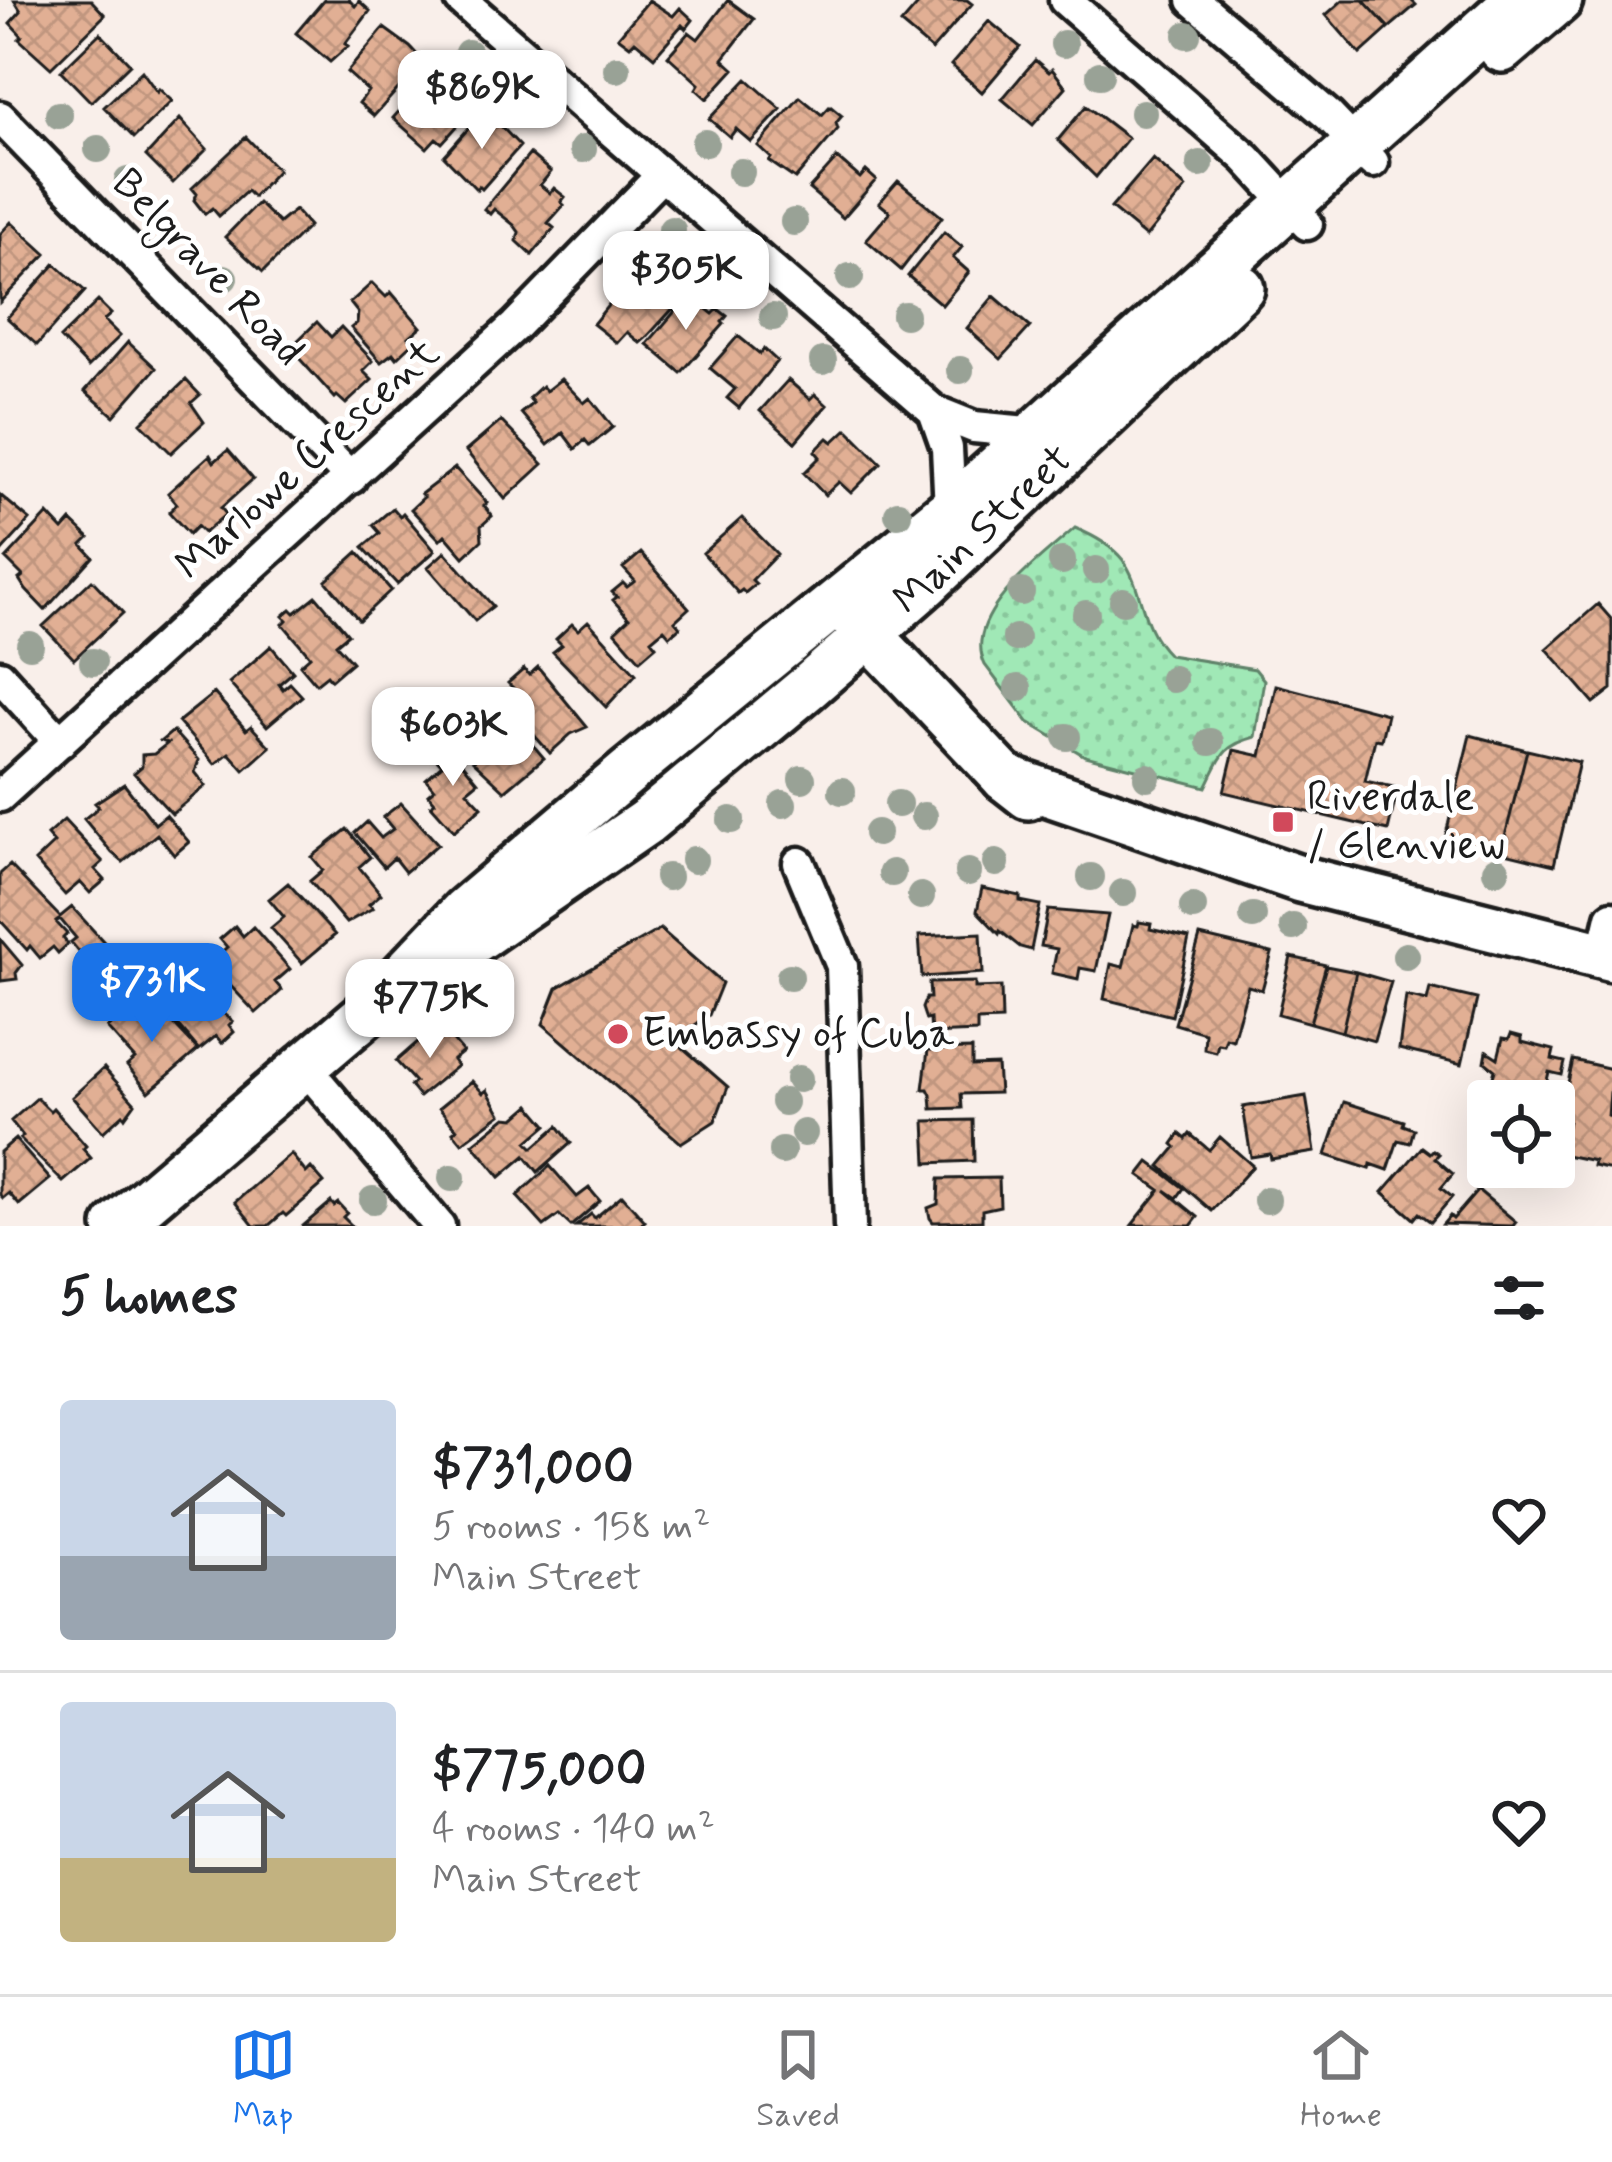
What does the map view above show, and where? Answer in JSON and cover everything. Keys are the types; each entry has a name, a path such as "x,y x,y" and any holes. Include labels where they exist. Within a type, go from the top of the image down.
{"main road":[{"name":"Main Street","path":"117,1226 367,1012 464,911 1298,215 1517,0"},
{"name":"Main Street","path":"1365,153 1558,0"},
{"name":"Main Street","path":"367,1012 646,822 869,635 1163,365 1298,215"},
{"path":"838,601 1005,778 1071,825 1242,861 1300,879 1609,943"}],"street":[{"path":"461,0 934,410 974,427 1038,433"},
{"path":"1064,0 1246,158 1298,215"},
{"path":"1193,0 1328,115 1365,153"},
{"name":"Belgrave Road","path":"0,117 351,478"},
{"name":"Marlowe Crescent","path":"0,796 515,326 662,175"},
{"path":"934,410 947,448 950,510"},
{"path":"0,676 60,742"},
{"path":"799,862 842,966 850,1226"},
{"path":"305,1066 439,1226"}],"green space":[{"path":"1075,528 1101,541 1123,560 1152,632 1169,655 1255,669 1264,680 1255,737 1229,749 1206,787 1085,756 1028,722 985,665 981,646 994,607"}],"building":[{"path":"14,0 91,0 105,15 51,68 19,39 22,36 10,23 21,11"},
{"path":"324,0 349,0 355,6 359,1 370,11 345,44 348,46 330,62 296,33"},
{"path":"649,0 673,16 680,8 693,20 686,29 682,25 654,57 635,41 630,46 618,37"},
{"path":"728,0 754,19 723,59 734,69 707,99 696,89 699,84 668,56 689,32 698,39"},
{"path":"922,0 972,4 932,50 901,24"},
{"path":"1343,0 1363,0 1389,28 1360,54 1326,15"},
{"path":"1363,0 1411,0 1416,5 1389,28"},
{"path":"989,21 1020,47 982,92 951,65"},
{"path":"384,28 423,61 374,116 359,103 368,91 347,72"},
{"path":"100,33 130,64 91,102 61,71"},
{"path":"1035,60 1049,72 1052,69 1066,87 1033,125 1002,99"},
{"path":"142,71 157,92 159,89 172,101 134,138 104,107"},
{"path":"434,72 467,100 456,112 463,118 460,123 442,143 436,138 427,148 393,118"},
{"path":"747,79 781,109 751,142 736,129 730,137 709,119"},
{"path":"800,97 822,115 830,106 842,116 836,123 838,129 795,179 769,161 758,146"},
{"path":"1086,106 1128,138 1096,177 1058,140"},
{"path":"482,113 520,146 477,190 444,156"},
{"path":"180,119 207,149 173,183 146,156"},
{"path":"246,137 278,170 253,197 247,191 219,216 212,208 205,214 192,188"},
{"path":"530,154 551,172 540,185 565,197 548,223 554,228 532,255 517,241 519,232 514,225 494,209 490,214 484,209"},
{"path":"837,158 860,178 866,171 876,180 843,218 809,189"},
{"path":"1153,159 1186,188 1146,237 1111,208"},
{"path":"898,181 942,217 901,270 866,240 890,212 879,203"},
{"path":"258,203 279,223 295,210 309,226 263,272 225,237"},
{"path":"11,222 46,254 0,302 0,234"},
{"path":"944,232 962,247 953,258 969,272 942,305 908,276"},
{"path":"649,255 689,291 640,343 627,332 617,343 593,324"},
{"path":"55,264 85,291 37,345 7,318"},
{"path":"372,283 386,297 391,292 421,327 409,337 414,342 397,358 393,353 381,362 351,328 358,313 350,303"},
{"path":"689,295 713,314 718,309 727,316 681,373 647,344"},
{"path":"994,296 1030,327 1001,359 967,328"},
{"path":"98,301 111,314 104,320 120,336 88,367 60,338"},
{"path":"317,322 331,337 341,327 373,361 363,371 372,380 346,404 290,348"},
{"path":"738,336 777,361 739,408 727,398 735,389 710,368"},
{"path":"128,342 156,368 114,416 85,391"},
{"path":"561,379 584,403 590,398 613,427 590,446 585,440 575,449 563,433 548,445 521,413 542,386 546,391"},
{"path":"186,380 200,395 191,403 204,422 171,453 141,423"},
{"path":"788,380 810,399 815,394 827,405 795,442 760,411"},
{"path":"501,421 543,464 505,499 466,451"},
{"path":"847,429 881,463 851,493 839,482 825,495 804,473 820,457 815,451"},
{"path":"228,450 253,479 221,508 226,514 204,533 197,526 189,534 169,512 177,504 168,493 210,455 214,462"},
{"path":"455,468 487,503 484,506 492,516 481,526 482,540 464,557 411,509 424,497 421,494"},
{"path":"0,495 30,520 0,553"},
{"path":"393,508 400,516 403,513 435,551 397,584 363,547 380,533 373,525"},
{"path":"48,514 63,530 71,521 89,538 82,545 93,557 45,610 6,559"},
{"path":"742,518 777,554 752,580 756,584 738,593 703,553"},
{"path":"358,552 391,590 359,620 326,581"},
{"path":"445,552 493,606 475,621 428,567"},
{"path":"641,553 689,608 675,621 680,627 670,636 664,629 651,640 656,646 640,660 615,631 629,618 612,592 635,581 623,568"},
{"path":"92,580 123,613 74,659 43,626"},
{"path":"316,596 348,634 336,644 352,662 331,680 327,675 316,684 300,665 310,656 283,624 287,620 283,616 291,609 295,613"},
{"path":"1598,604 1612,620 1612,689 1594,703 1547,649"},
{"path":"588,621 636,674 606,707 553,652 562,645 556,639 572,624 578,630"},
{"path":"271,646 293,672 279,684 283,689 290,683 302,696 267,726 229,683"},
{"path":"538,667 587,727 550,753 502,699 514,689 508,683 524,669 529,675"},
{"path":"1276,685 1387,714 1381,740 1375,739 1365,781 1398,788 1388,831 1224,792 1234,750 1261,756"},
{"path":"214,693 246,730 251,726 270,747 244,770 229,753 215,764 178,722"},
{"path":"494,699 544,758 505,791 473,761 477,758 454,733"},
{"path":"173,731 199,760 195,772 206,786 172,814 134,773 142,766 142,755 154,754 168,743 161,741"},
{"path":"1470,735 1527,750 1501,852 1445,838"},
{"path":"447,744 478,782 467,791 482,807 454,831 431,805 435,802 428,794 434,789 426,779 442,765 434,756"},
{"path":"1527,750 1579,762 1554,865 1501,852"},
{"path":"124,784 155,824 166,815 189,842 174,855 157,834 123,862 112,853 84,819 99,807 95,803"},
{"path":"401,803 438,844 405,872 394,858 384,867 355,833 367,822 381,838 393,829 383,817"},
{"path":"64,820 103,862 95,869 105,880 90,893 80,882 65,895 35,861 54,843 47,835"},
{"path":"347,829 370,857 359,867 381,894 369,904 373,908 346,923 310,881 323,870 312,857"},
{"path":"10,865 60,917 72,907 114,953 95,972 60,919 56,922 67,934 63,938 68,944 58,953 53,947 40,958 0,920 0,874"},
{"path":"288,883 335,935 302,963 271,928 284,917 269,899"},
{"path":"982,888 1040,905 1031,950 999,934 977,911"},
{"path":"1048,910 1108,915 1096,971 1080,968 1078,979 1052,973 1057,949 1041,946"},
{"path":"1139,922 1189,938 1172,1016 1104,999 1111,964 1123,967 1133,925"},
{"path":"235,926 243,936 253,927 290,969 275,982 282,990 256,1013 209,963 227,947 220,939"},
{"name":"Embassy of Cuba","path":"660,929 722,983 709,1015 674,1040 728,1087 715,1121 681,1143 543,1024 557,988"},
{"path":"981,933 983,973 922,977 919,936"},
{"path":"1200,936 1272,953 1262,990 1248,986 1233,1040 1226,1038 1216,1052 1204,1049 1205,1033 1175,1024"},
{"path":"0,939 22,965 17,979 1,981"},
{"path":"1291,957 1326,965 1310,1023 1278,1014"},
{"path":"1326,966 1356,972 1342,1032 1310,1023"},
{"path":"1356,972 1391,982 1374,1041 1342,1032"},
{"path":"189,979 216,998 233,1021 229,1025 234,1032 222,1043 216,1036 199,1050 168,1013 182,1003 173,992"},
{"path":"975,982 975,988 1001,987 1002,1020 977,1021 977,1032 931,1034 930,1019 926,1020 922,1008 930,998 929,983"},
{"path":"1430,988 1477,999 1462,1064 1399,1049 1406,996 1427,1001"},
{"path":"137,1002 152,1020 161,1011 198,1050 149,1092 127,1066 135,1059 107,1028"},
{"path":"442,1028 463,1052 453,1060 457,1066 419,1097 410,1086 415,1082 396,1061 428,1033 431,1037"},
{"path":"1511,1034 1522,1037 1522,1042 1554,1050 1552,1059 1565,1062 1562,1075 1549,1072 1547,1080 1492,1080 1495,1070 1485,1062 1487,1051 1498,1058 1503,1038"},
{"path":"972,1049 972,1066 997,1065 999,1093 961,1094 962,1108 932,1109 931,1095 923,1089 928,1050"},
{"path":"1573,1060 1612,1069 1608,1116 1612,1117 1612,1170 1575,1157 1575,1080 1569,1080"},
{"path":"104,1068 135,1103 125,1117 123,1114 103,1132 72,1097"},
{"path":"472,1081 483,1093 487,1090 501,1114 462,1143 439,1108"},
{"path":"1306,1096 1315,1152 1251,1157 1243,1107"},
{"path":"37,1098 50,1111 53,1108 91,1158 63,1182 20,1139 23,1136 11,1121"},
{"path":"1344,1102 1404,1121 1403,1125 1414,1129 1410,1143 1398,1140 1388,1170 1326,1155"},
{"path":"530,1105 547,1125 527,1142 533,1148 558,1126 571,1143 538,1172 525,1156 500,1177 473,1144 506,1117 515,1118"},
{"path":"973,1120 974,1161 927,1163 925,1121"},
{"path":"1180,1134 1186,1139 1190,1134 1209,1150 1220,1137 1253,1166 1212,1211 1160,1166"},
{"path":"15,1139 50,1179 19,1205 9,1193 0,1195 0,1152"},
{"path":"1422,1147 1439,1154 1435,1158 1453,1174 1441,1188 1452,1197 1431,1222 1419,1213 1414,1219 1383,1192"},
{"path":"291,1154 306,1173 311,1168 324,1183 286,1216 283,1213 268,1226 254,1226 235,1202"},
{"path":"1149,1162 1184,1188 1177,1198 1165,1190 1198,1217 1191,1226 1132,1225 1160,1190 1139,1175"},
{"path":"550,1166 577,1197 589,1188 600,1201 571,1226 559,1215 544,1226 517,1196"},
{"path":"999,1178 1000,1206 982,1210 982,1221 933,1222 930,1218 928,1208 938,1204 939,1179"},
{"path":"1478,1190 1516,1222 1513,1226 1443,1224"},
{"path":"622,1195 645,1221 639,1226 576,1226 591,1214 595,1218"},
{"path":"331,1202 347,1213 343,1217 352,1226 303,1226"}],"place":[{"name":"Riverdale / Glenview","path":"1283,822"},
{"name":"Embassy of Cuba","path":"618,1034"}]}
